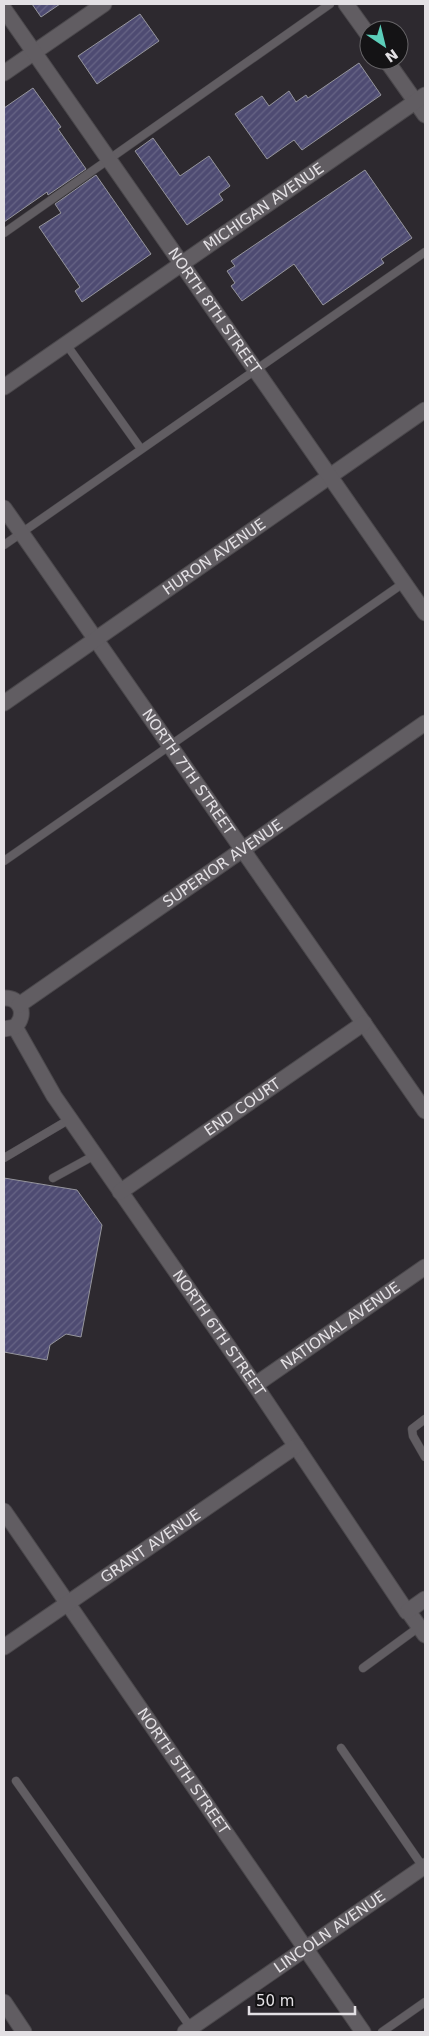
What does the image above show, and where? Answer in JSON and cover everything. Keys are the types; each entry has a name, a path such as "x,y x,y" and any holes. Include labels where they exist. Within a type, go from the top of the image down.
{"street":[{"path":"4,73 104,4"},
{"path":"346,4 359,22"},
{"name":"NORTH 8TH STREET","path":"4,9 425,613"},
{"path":"395,70 421,98 425,115"},
{"name":"MICHIGAN AVENUE","path":"4,387 421,98"},
{"name":"HURON AVENUE","path":"4,702 425,410"},
{"name":"NORTH 7TH STREET","path":"4,508 425,1111"},
{"name":"SUPERIOR AVENUE","path":"19,1004 425,723"},
{"path":"4,998 12,999 19,1004 22,1014 21,1019 9,1028"},
{"name":"END COURT","path":"120,1192 364,1024"},
{"name":"NORTH 6TH STREET","path":"9,1028 120,1192 255,1385 407,1612 422,1631"},
{"name":"NATIONAL AVENUE","path":"255,1385 425,1267"},
{"name":"GRANT AVENUE","path":"4,1647 296,1446"},
{"name":"NORTH 5TH STREET","path":"4,1511 364,2032"},
{"path":"408,1611 425,1599"},
{"name":"LINCOLN AVENUE","path":"188,2030 424,1867"},
{"path":"4,2002 24,2032"}],"lane":[{"path":"4,233 330,4"},
{"path":"4,545 425,252"},
{"path":"66,344 141,450"},
{"path":"4,861 405,582"},
{"path":"4,1158 70,1119"},
{"path":"53,1178 95,1155"},
{"path":"425,1419 412,1429 413,1436 425,1457"},
{"path":"363,1668 422,1631"},
{"path":"341,1748 424,1867"},
{"path":"16,1781 188,2030"},
{"path":"382,2032 425,2002"}],"building":[{"path":"32,4 60,4 41,17"},
{"path":"140,14 159,41 97,84 78,56"},
{"path":"359,63 359,70 364,70 381,95 302,150 294,140 267,159 235,114 262,96 269,106 289,91 296,102 306,95 308,98"},
{"path":"33,88 61,127 58,129 86,169 48,195 47,192 4,222 4,108"},
{"path":"153,138 180,176 209,156 230,186 219,194 223,200 187,225 135,151"},
{"path":"365,170 412,238 381,259 384,263 323,305 294,264 242,301 231,286 235,283 227,271 235,266 231,261"},
{"path":"96,175 151,254 82,302 75,291 80,287 39,227 61,213 55,204"},
{"path":"4,1178 77,1190 102,1225 81,1337 66,1334 50,1345 47,1360 4,1352"}]}
